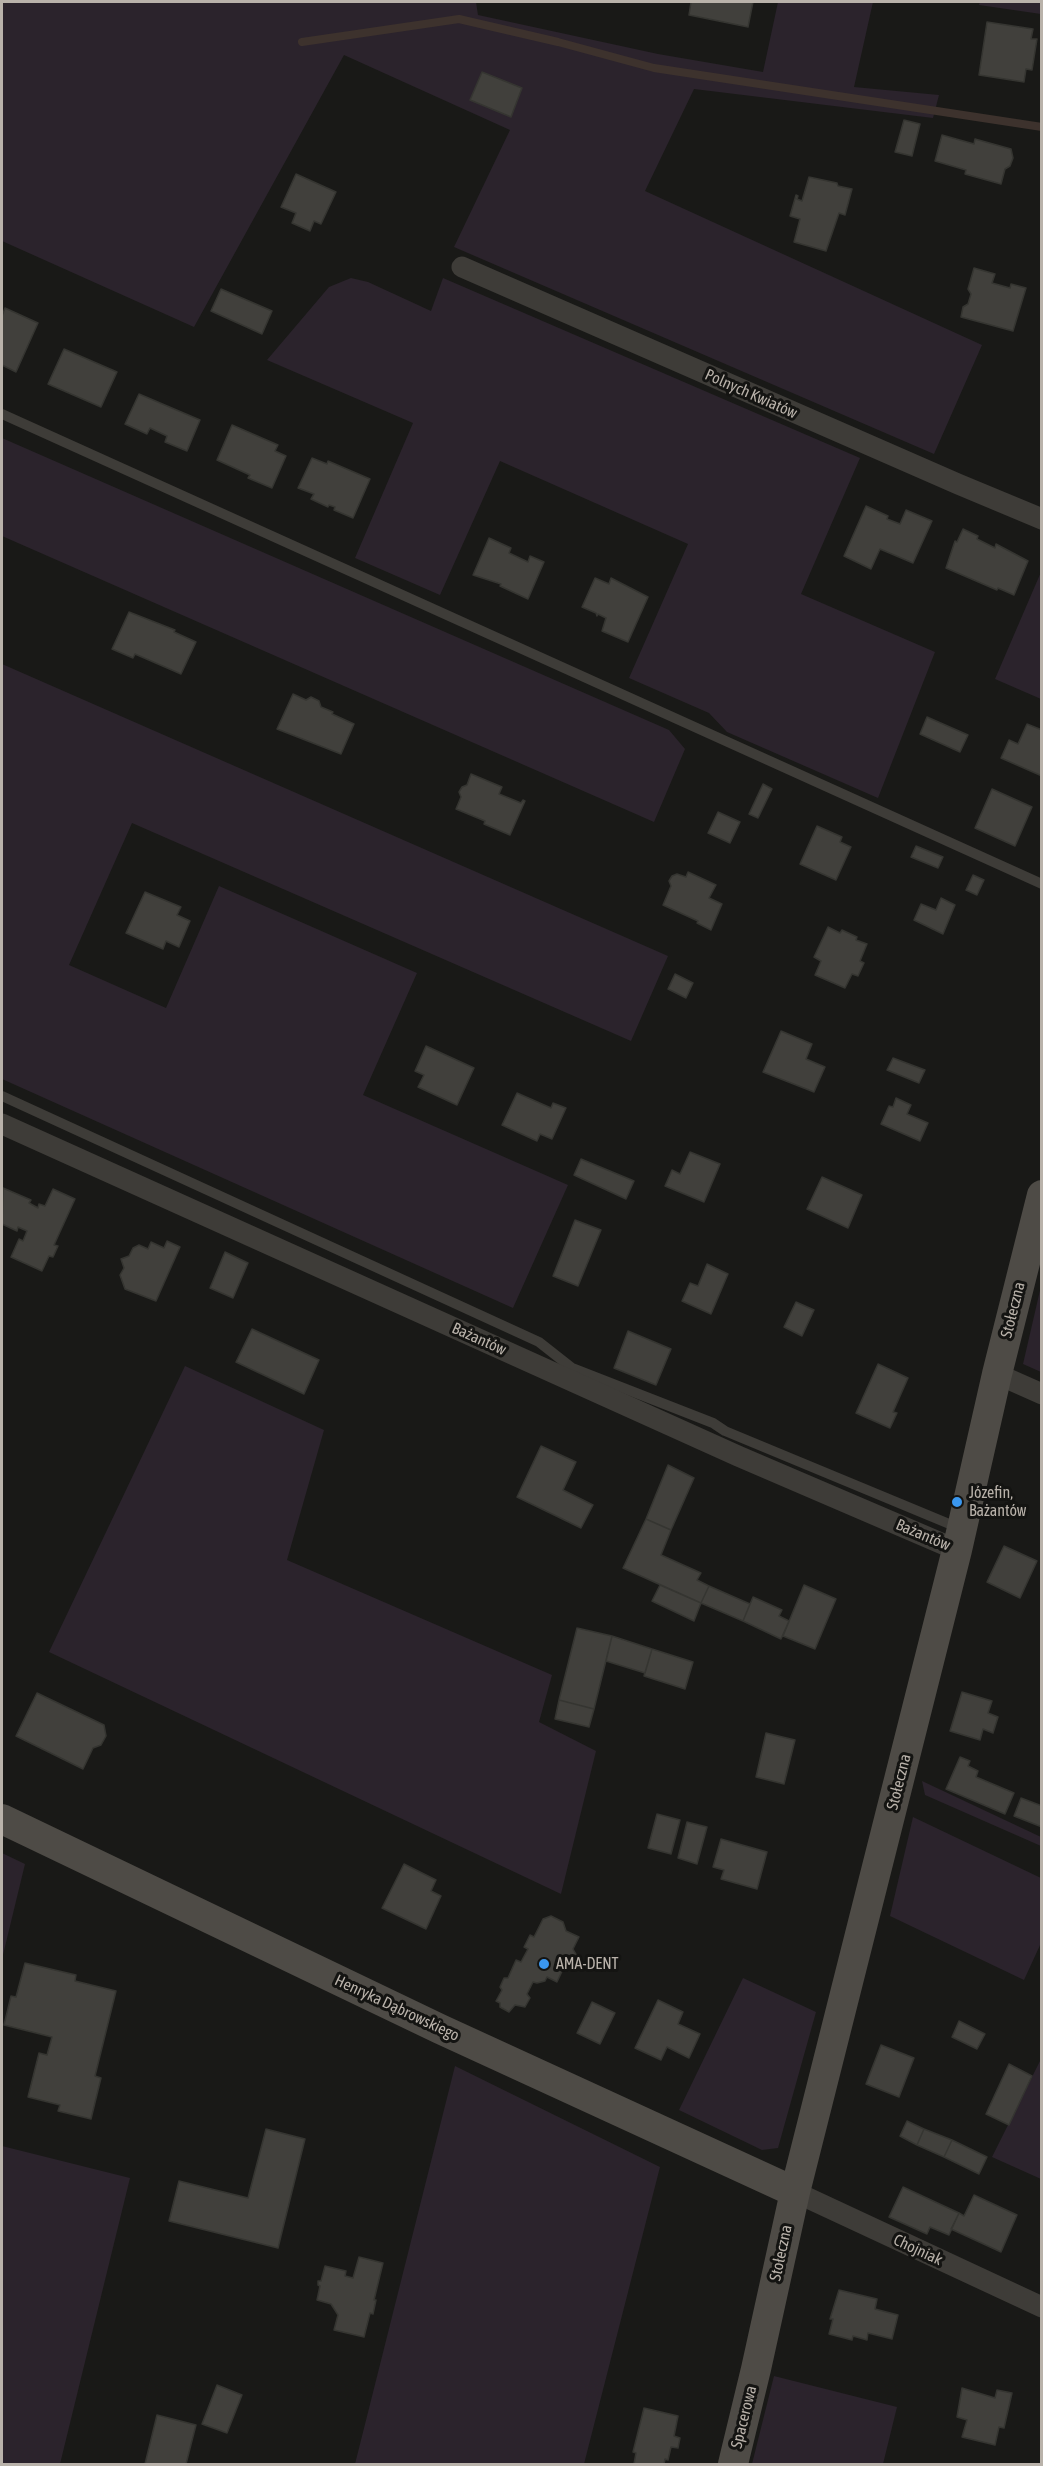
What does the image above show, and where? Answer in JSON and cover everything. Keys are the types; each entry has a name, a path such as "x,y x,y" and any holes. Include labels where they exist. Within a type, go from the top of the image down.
{"street":[{"name":"Polnych Kwiatów","path":"462,267 1041,519"},
{"name":"Bażantów","path":"2,1124 738,1456 960,1540"},
{"name":"Stołeczna","path":"756,2369 795,2192 960,1540 997,1374 1041,1195"},
{"path":"997,1374 1041,1394"},
{"name":"Henryka Dąbrowskiego","path":"2,1819 440,2029 795,2192"},
{"name":"Chojniak","path":"795,2192 1041,2307"},
{"name":"Spacerowa","path":"733,2464 756,2369"}],"lane":[{"path":"2,414 1041,884"},
{"path":"2,1096 539,1342 572,1368 713,1423 960,1540"}],"shaded area":[{"path":"2,2 476,2 478,15 658,54 763,72 778,2 873,2 854,87 939,95 933,118 694,89 645,191 982,345 934,454 454,247 510,130 344,55 194,327 2,241"},
{"path":"980,2 1041,2 1041,14 979,5"},
{"path":"351,278 368,282 431,311 443,278 860,458 801,594 935,652 878,798 727,732 709,713 629,678 688,544 500,461 440,595 355,558 413,423 267,360 329,287"},
{"path":"2,438 669,730 685,749 654,822 2,536"},
{"path":"1041,572 1041,699 995,679"},
{"path":"2,664 668,956 631,1041 132,823 69,965 166,1008 219,886 417,973 363,1095 568,1185 513,1308 2,1079"},
{"path":"1041,1286 1041,1372 1023,1364"},
{"path":"185,1366 324,1430 287,1560 552,1675 539,1722 596,1751 561,1894 49,1652"},
{"path":"922,1781 1041,1837 1041,1846 925,1795"},
{"path":"913,1817 1041,1878 1041,1943 1024,1980 890,1916"},
{"path":"2,1853 25,1864 2,1959"},
{"path":"743,1978 816,2012 778,2148 762,2150 679,2110"},
{"path":"1041,2059 1041,2179 992,2157"},
{"path":"455,2066 660,2167 584,2464 355,2464"},
{"path":"2,2146 130,2178 60,2464 2,2464"},
{"path":"774,2376 897,2407 883,2464 752,2464"}],"building":[{"path":"691,2 753,2 748,27 689,15"},
{"path":"987,22 1033,29 1031,39 1037,39 1032,70 1026,69 1024,82 979,75"},
{"path":"482,72 522,88 511,117 470,100"},
{"path":"904,120 920,124 912,156 895,152"},
{"path":"942,135 974,144 975,139 1011,149 1013,158 1010,166 1005,169 1001,184 965,174 966,170 935,161"},
{"path":"296,174 336,192 321,224 314,221 310,231 292,223 296,213 281,207"},
{"path":"809,177 852,189 845,215 839,213 826,251 794,242 800,219 790,216 796,195 797,199 802,201"},
{"path":"974,268 995,274 992,283 1010,288 1011,284 1026,288 1013,331 961,317 963,307 968,304 971,294 968,289"},
{"path":"221,289 272,311 262,334 211,311"},
{"path":"5,308 38,323 16,372 2,365 2,316"},
{"path":"64,349 117,372 101,407 48,384"},
{"path":"139,394 200,420 187,451 165,442 167,436 150,428 147,434 125,424"},
{"path":"232,425 278,445 275,451 286,456 272,488 248,478 250,475 217,460"},
{"path":"312,458 327,464 328,461 370,479 353,518 334,510 335,507 329,505 328,507 311,499 314,494 298,488"},
{"path":"866,506 900,524 906,510 932,521 913,563 880,549 871,569 844,556"},
{"path":"963,529 995,548 996,544 1028,561 1014,595 946,568 955,541 957,542"},
{"path":"489,538 511,548 509,553 528,562 530,556 544,562 528,599 500,586 501,584 473,575"},
{"path":"595,578 609,584 611,578 648,597 628,642 602,631 606,618 598,614 597,616 596,613 582,607"},
{"path":"129,612 175,630 174,632 196,642 181,674 135,654 133,658 112,649"},
{"path":"293,694 306,700 311,697 319,701 321,707 333,712 332,714 354,724 341,754 277,729"},
{"path":"927,717 968,735 960,752 920,734"},
{"path":"1027,724 1042,730 1042,776 1001,758 1009,740 1018,744"},
{"path":"471,774 502,787 499,794 521,803 525,801 510,835 456,809 461,797 459,792 467,785"},
{"path":"763,784 772,789 758,818 749,814"},
{"path":"992,789 1032,807 1015,846 975,828"},
{"path":"718,812 740,822 730,843 708,833"},
{"path":"817,826 842,837 840,842 851,847 836,880 800,864"},
{"path":"916,846 943,857 938,868 911,857"},
{"path":"688,872 716,885 709,898 722,904 711,930 697,923 698,921 663,905 671,886 669,881 672,876 677,874 686,877"},
{"path":"973,875 984,880 977,895 966,890"},
{"path":"145,892 181,907 177,915 190,921 179,947 166,941 163,949 126,933"},
{"path":"941,898 955,905 943,934 914,920 921,904 936,910"},
{"path":"828,927 840,933 842,930 857,937 856,940 867,944 860,961 864,963 858,976 852,974 845,988 815,975 821,961 814,957"},
{"path":"675,974 693,983 686,998 668,989"},
{"path":"781,1031 812,1044 806,1059 825,1067 814,1092 763,1072"},
{"path":"426,1046 474,1068 457,1105 418,1087 424,1075 415,1071"},
{"path":"893,1058 925,1070 919,1083 887,1070"},
{"path":"517,1093 551,1108 553,1103 566,1108 552,1139 540,1134 537,1141 502,1125"},
{"path":"896,1098 911,1105 907,1114 928,1123 920,1141 881,1124 889,1106 893,1107"},
{"path":"690,1152 720,1164 704,1202 665,1186 672,1170 680,1174"},
{"path":"581,1159 634,1181 626,1199 574,1175"},
{"path":"822,1177 862,1195 848,1228 807,1209"},
{"path":"3,1188 31,1200 29,1203 38,1208 39,1204 45,1206 53,1189 75,1199 54,1245 58,1246 53,1257 49,1256 42,1271 11,1257 19,1239 23,1241 27,1231 18,1227 17,1231 2,1224"},
{"path":"575,1220 601,1230 578,1286 553,1276"},
{"path":"167,1241 180,1247 156,1301 125,1289 120,1275 124,1268 121,1259 129,1256 133,1248 139,1245 148,1249 151,1242 164,1248"},
{"path":"225,1252 248,1263 233,1298 210,1288"},
{"path":"707,1264 728,1274 711,1314 682,1301 690,1283 698,1286"},
{"path":"796,1302 814,1310 802,1336 784,1327"},
{"path":"252,1329 319,1360 304,1394 236,1362"},
{"path":"628,1331 671,1349 656,1385 614,1368"},
{"path":"878,1364 908,1378 893,1412 897,1413 890,1428 856,1413"},
{"path":"541,1446 576,1462 563,1490 593,1505 581,1528 517,1497"},
{"path":"668,1465 694,1478 671,1530 646,1519"},
{"path":"646,1519 671,1530 661,1555 701,1573 697,1580 709,1586 701,1603 623,1568"},
{"path":"1004,1546 1037,1561 1020,1598 987,1582"},
{"path":"660,1585 701,1603 694,1621 652,1601"},
{"path":"804,1585 836,1599 815,1649 783,1636"},
{"path":"709,1586 750,1604 743,1621 701,1603"},
{"path":"753,1597 782,1610 779,1616 789,1621 781,1639 743,1621"},
{"path":"577,1628 612,1636 594,1709 559,1700"},
{"path":"612,1636 652,1649 645,1673 606,1661"},
{"path":"652,1649 693,1662 685,1689 644,1676"},
{"path":"962,1692 992,1701 988,1713 998,1717 993,1733 983,1729 980,1740 950,1731"},
{"path":"37,1693 104,1725 106,1736 101,1745 93,1748 83,1769 16,1736"},
{"path":"559,1700 594,1709 589,1727 555,1719"},
{"path":"766,1733 795,1740 784,1784 756,1777"},
{"path":"960,1757 970,1761 968,1766 978,1771 976,1777 1014,1793 1005,1814 946,1789"},
{"path":"1021,1798 1042,1806 1042,1827 1014,1816"},
{"path":"657,1814 680,1820 671,1854 648,1848"},
{"path":"687,1822 707,1827 697,1864 678,1858"},
{"path":"721,1839 767,1852 757,1889 721,1879 724,1870 713,1867"},
{"path":"404,1864 436,1880 431,1891 441,1896 426,1929 382,1908"},
{"name":"AMA-DENT","path":"551,1916 563,1922 566,1931 579,1937 573,1949 577,1956 573,1965 564,1967 557,1982 547,1977 545,1981 533,1982 527,1994 530,1998 525,2007 515,2005 509,2012 500,2007 500,2003 496,2001 502,1990 500,1987 504,1978 508,1978 516,1960 521,1962 528,1949 524,1947 530,1935 534,1937 543,1919"},
{"path":"25,1963 76,1975 75,1981 116,1991 95,2076 101,2078 91,2119 58,2111 60,2105 28,2097 39,2053 47,2055 52,2037 4,2025 11,1996 16,1997"},
{"path":"658,2000 683,2012 678,2024 700,2034 689,2058 667,2047 661,2060 635,2048"},
{"path":"592,2002 615,2013 600,2044 577,2033"},
{"path":"959,2021 985,2034 977,2049 952,2037"},
{"path":"881,2045 914,2058 899,2097 866,2084"},
{"path":"1009,2064 1032,2076 1009,2125 986,2114"},
{"path":"907,2121 924,2129 917,2145 900,2136"},
{"path":"266,2129 305,2139 278,2248 169,2221 179,2181 248,2198"},
{"path":"924,2129 952,2140 944,2157 917,2145"},
{"path":"952,2140 987,2157 979,2174 944,2157"},
{"path":"903,2187 959,2213 949,2235 930,2227 927,2234 889,2217"},
{"path":"974,2195 1017,2215 1001,2252 951,2229 959,2213 964,2216"},
{"path":"359,2257 383,2263 373,2314 370,2313 364,2337 334,2330 338,2315 331,2304 317,2300 320,2286 318,2281 321,2281 325,2266 346,2271 345,2276 353,2278"},
{"path":"839,2290 877,2299 875,2309 898,2315 892,2339 868,2333 867,2340 853,2336 852,2340 829,2334 833,2319 830,2319"},
{"path":"217,2385 242,2395 227,2433 202,2424"},
{"path":"962,2388 995,2398 997,2390 1012,2393 1004,2428 999,2427 995,2445 962,2437 967,2420 957,2417"},
{"path":"644,2408 678,2416 674,2436 680,2438 678,2448 671,2447 668,2460 665,2459 664,2464 634,2464 636,2453 633,2452"},
{"path":"157,2415 196,2425 186,2464 145,2464"}],"waterway":[{"path":"302,42 459,19 558,42 654,68 1042,127"}],"place":[{"name":"Józefin, Bażantów","path":"957,1502"},
{"name":"AMA-DENT","path":"544,1964"}]}
